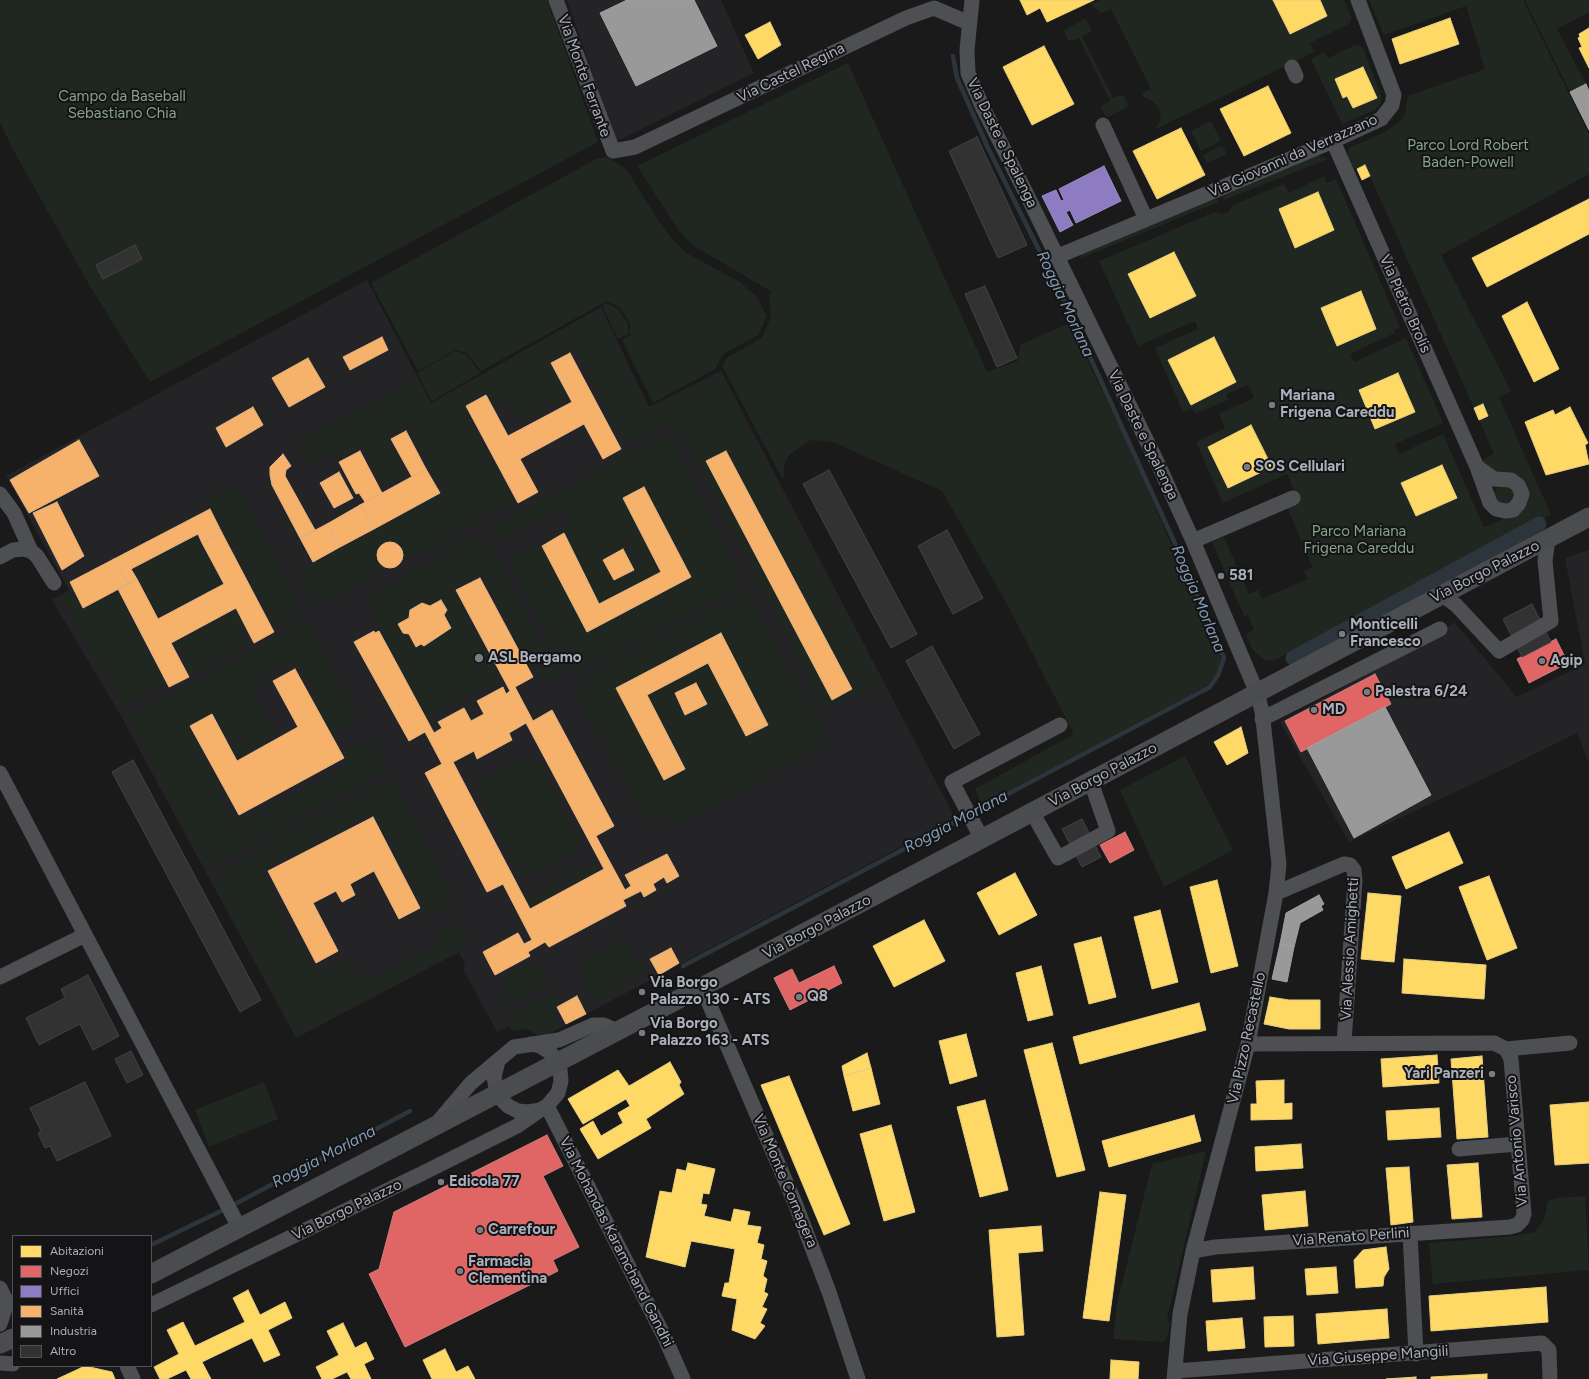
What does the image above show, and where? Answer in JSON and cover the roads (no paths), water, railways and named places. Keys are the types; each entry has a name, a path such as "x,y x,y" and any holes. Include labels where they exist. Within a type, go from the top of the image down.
{"main road":[{"name":"Via Borgo Palazzo","path":"152,1273 240,1229 557,1061 702,987 979,835 1032,812 1090,782 1441,594 1589,517"},
{"path":"0,1344 12,1338"}],"street":[{"name":"Via Monte Ferrante","path":"556,0 613,151"},
{"name":"Via Daste e Spalenga","path":"972,0 967,50 968,73 982,106 1159,466 1193,541 1257,693"},
{"name":"Via Giovanni da Verrazzano","path":"1056,257 1333,141 1381,119 1392,105 1394,95 1358,0"},
{"name":"Via Castel Regina","path":"613,151 635,147 906,18 934,8 969,23"},
{"path":"1103,125 1146,220"},
{"name":"Via Pietro Brolis","path":"1333,141 1477,467"},
{"path":"0,494 14,513 32,551 37,556 54,583"},
{"path":"1193,541 1293,498"},
{"path":"1441,594 1456,604 1499,651 1551,621 1545,561 1548,539"},
{"path":"0,557 13,550 23,549 32,551"},
{"path":"1262,719 1440,629"},
{"name":"Via Pizzo Recastello","path":"1174,1375 1180,1314 1193,1251 1248,1044 1276,893 1279,864 1262,719 1257,693"},
{"path":"979,835 952,782 1060,725"},
{"path":"0,773 240,1229"},
{"path":"1032,812 1058,858 1108,831 1090,782"},
{"name":"Via Alessio Amighetti","path":"1276,893 1344,864 1350,866 1354,870 1355,888 1344,1043"},
{"path":"0,977 85,935"},
{"name":"Via Monte Cornagera","path":"702,987 795,1203 829,1292 858,1379"},
{"name":"Via Borgo Palazzo","path":"433,1127 471,1083 498,1061 502,1055 514,1047 559,1040 593,1025 604,1025 617,1031"},
{"name":"Via Alessio Amighetti","path":"1248,1044 1494,1043 1506,1048 1570,1043"},
{"path":"528,1044 540,1046 550,1052 557,1061"},
{"name":"Via Antonio Varisco","path":"1506,1048 1511,1059 1524,1214 1522,1220 1517,1225 1510,1227"},
{"path":"498,1061 494,1077 497,1093 508,1106 518,1111 529,1112 543,1108"},
{"name":"Via Borgo Palazzo","path":"152,1305 428,1171 517,1126 553,1100 560,1086 561,1074 557,1061"},
{"name":"Via Mohandas Karamchand Gandhi","path":"543,1108 664,1336 683,1379"},
{"path":"1459,1149 1517,1144"},
{"name":"Via Renato Perlini","path":"1193,1251 1215,1247 1510,1227"},
{"path":"1410,1233 1416,1354"},
{"path":"0,1288 7,1302 0,1324"},
{"name":"Via Giuseppe Mangili","path":"1174,1375 1542,1343 1549,1350 1550,1379"},
{"path":"0,1363 12,1364"},
{"path":"128,1367 134,1379"}],"waterway":[{"name":"Roggia Morlana","path":"683,966 1210,687 1218,675 1224,658 1178,550 1065,302 988,148 957,78 953,56"},
{"path":"1293,658 1539,524"},
{"name":"Roggia Morlana","path":"237,1203 410,1111"},
{"name":"Roggia Morlana","path":"152,1245 221,1211"}],"place":[{"name":"Mariana Frigena Careddu","path":"1272,405"},
{"name":"SOS Cellulari","path":"1247,467"},
{"name":"581","path":"1221,576"},
{"name":"Monticelli Francesco","path":"1342,634"},
{"name":"ASL Bergamo","path":"479,658"},
{"name":"Agip","path":"1542,661"},
{"name":"Palestra 6/24","path":"1367,692"},
{"name":"MD","path":"1314,710"},
{"name":"Via Borgo Palazzo 130 - ATS","path":"642,992"},
{"name":"Q8","path":"799,997"},
{"name":"Via Borgo Palazzo 163 - ATS","path":"642,1033"},
{"name":"Yari Panzeri","path":"1492,1074"},
{"name":"Edicola 77","path":"441,1182"},
{"name":"Carrefour","path":"480,1230"},
{"name":"Farmacia Clementina","path":"460,1271"}],"park label":[{"name":"Campo da Baseball Sebastiano Chia","path":"122,106"},
{"name":"Parco Lord Robert Baden-Powell","path":"1468,154"},
{"name":"Parco Mariana Frigena Careddu","path":"1359,540"}]}
